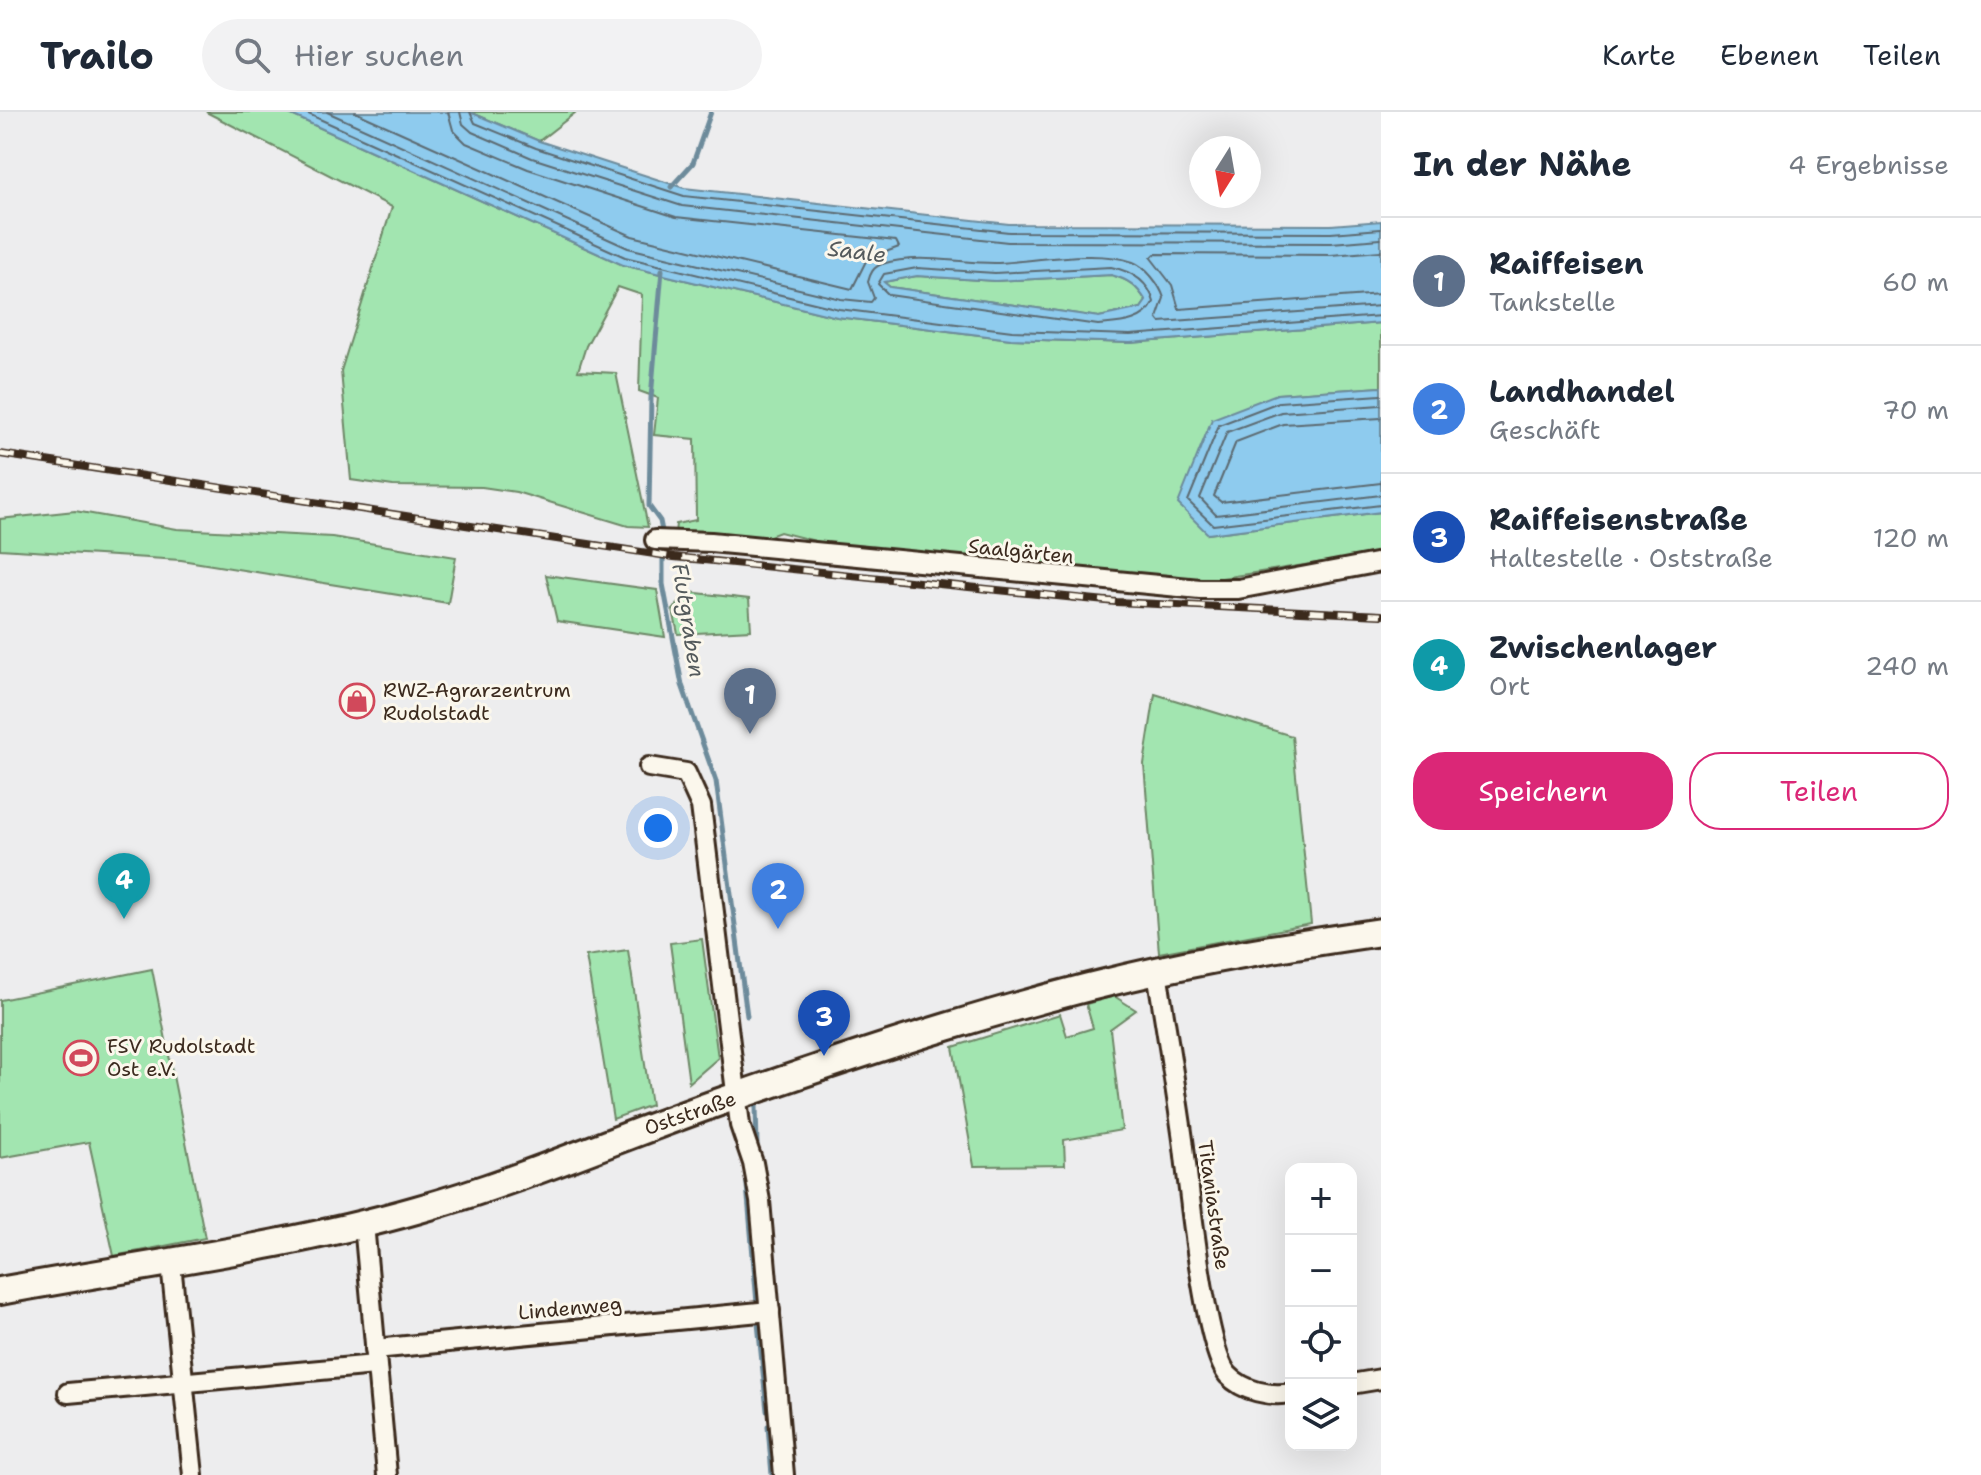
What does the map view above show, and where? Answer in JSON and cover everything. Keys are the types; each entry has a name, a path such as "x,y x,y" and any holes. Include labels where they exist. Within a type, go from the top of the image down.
{"street":[{"name":"Saalgärten","path":"662,540 1200,589 1238,589 1381,562"},
{"path":"649,767 686,773 701,806 736,1096 760,1201 784,1475"},
{"name":"Oststraße","path":"0,1291 171,1264 364,1224 496,1185 736,1096 960,1026 1157,971 1241,953 1381,932"},
{"name":"Titaniastraße","path":"1157,971 1196,1246 1218,1355 1227,1374 1244,1386 1262,1392 1285,1393"},
{"path":"364,1224 387,1475"},
{"path":"171,1264 193,1475"},
{"name":"Lindenweg","path":"68,1393 770,1311"},
{"path":"1357,1383 1381,1379"}],"green space":[{"path":"206,112 285,112 623,265 837,317 1011,339 1130,343 1381,323 1381,387 1277,394 1208,534 1381,512 1381,553 1196,582 839,547 780,532 757,541 675,533 676,524 696,520 695,439 654,435 658,398 639,391 642,295 618,287 586,346 578,371 616,373 648,527 628,526 516,492 482,487 393,486 351,480 341,371 392,207"},
{"path":"470,112 573,112 575,113 539,141"},
{"path":"1111,275 1127,281 1139,291 1146,301 1141,308 1099,317 890,287 883,282 917,276 995,281"},
{"path":"75,511 177,529 332,537 456,557 448,603 181,560 0,549 0,519"},
{"path":"546,575 657,590 665,637 557,621"},
{"path":"688,592 749,599 751,630 678,634 673,610"},
{"path":"1155,694 1292,736 1311,924 1159,953 1144,764"},
{"path":"702,939 718,1058 689,1083 670,943"},
{"path":"628,950 651,1105 613,1119 586,956"},
{"path":"152,969 205,1238 114,1256 89,1142 0,1158 0,1000"},
{"path":"1114,996 1136,1010 1110,1029 1122,1130 1064,1140 1065,1165 974,1166 953,1047 1060,1014 1067,1036 1093,1028 1086,1004"}],"water":[{"name":"Saale","path":"285,112 470,112 539,141 684,188 1009,224 1331,225 1381,221 1381,323 1130,343 1011,339 837,317 623,265","holes":["1111,275 1127,281 1139,291 1146,301 1141,308 1099,317 890,287 884,282 917,276 995,281"]},
{"path":"1381,387 1381,512 1208,534 1178,504 1212,419 1277,394"}],"waterway":[{"path":"671,187 693,163 711,112"},
{"name":"Flutgraben","path":"662,270 651,398 649,506 660,521 663,536"},
{"name":"Flutgraben","path":"663,546 663,584 682,685 716,781 747,1016"},
{"name":"Flutgraben","path":"756,1106 757,1146"},
{"name":"Flutgraben","path":"746,1173 757,1303"},
{"name":"Flutgraben","path":"758,1323 767,1411"},
{"name":"Flutgraben","path":"768,1426 772,1475"}],"railway":[{"path":"0,454 674,557 1116,602 1381,615"}],"place":[{"name":"RWZ-Agrarzentrum Rudolstadt","path":"357,701"},
{"name":"Raiffeisen","path":"750,734"},
{"name":"Zwischenlager","path":"124,919"},
{"name":"Landhandel","path":"778,929"},
{"name":"Raiffeisenstraße","path":"824,1056"},
{"name":"FSV Rudolstadt Ost e.V.","path":"81,1058"}]}
